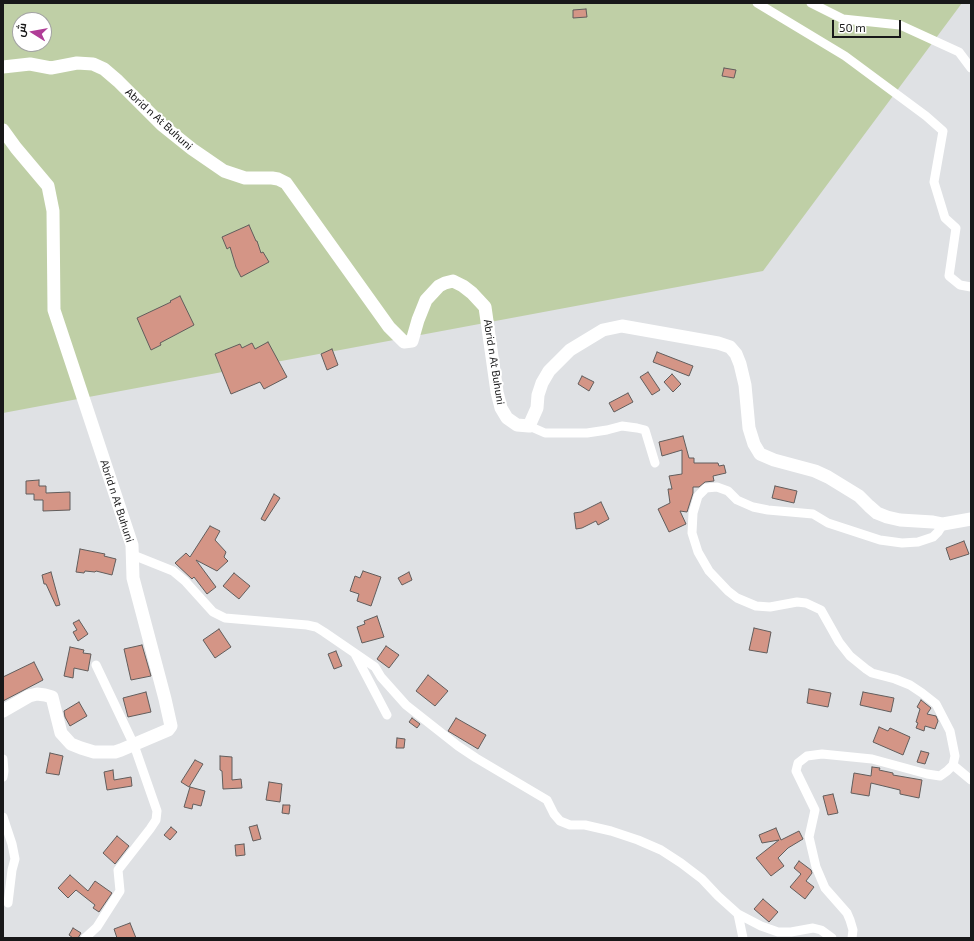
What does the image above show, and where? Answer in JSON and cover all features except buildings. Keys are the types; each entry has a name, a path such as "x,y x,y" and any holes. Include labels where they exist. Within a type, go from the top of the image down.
{"street":[{"path":"757,3 845,56 926,116 943,131 934,182 945,218 956,228 949,276 960,285 971,287"},
{"path":"812,3 843,19 900,25 959,52 971,68"},
{"name":"Abrid n At Buhuni","path":"3,67 30,64 51,68 77,63 94,64 118,81 162,125 192,149 224,171 244,178 272,178 286,183 389,327 404,342 412,341 426,300 439,286 453,281 463,286 485,307 497,392 501,408 507,418 517,425 529,426"},
{"name":"Abrid n At Buhuni","path":"3,130 48,186 53,211 54,310 132,545 133,578 171,726 168,730 115,752 94,752 71,744 61,733 52,698 37,694 29,696 3,711"},
{"path":"655,463 645,430 622,426 587,433 545,433 529,426 537,408 538,395 542,384 549,372 570,350 603,330 622,326 718,343 730,347 736,354 740,364 745,385 749,428 754,444 760,454 774,460 815,471 828,477 859,496 877,513 887,517 900,520 943,524 971,519"},
{"path":"852,938 853,930 850,920 825,888 816,867 809,836 815,810 796,771 798,763 807,756 822,754 872,759 927,774 940,776 953,765 955,756 950,731 936,704 910,685 895,678 872,673 850,656 839,642 821,610 806,603 797,602 770,607 756,606 732,594 717,580 698,552 692,532 693,513 698,496 706,488 716,487 728,490 737,500 753,507 768,510 813,514 828,523 880,540 902,543 918,542 933,537 943,524"},
{"path":"133,555 173,571 185,581 212,612 226,618 316,627 375,667 381,677 406,704 467,752 547,800 554,814 560,821 570,825 585,825 611,831 638,840 660,850 681,863 702,879 738,914 761,926 778,932 791,932 813,928 821,930 832,938"},
{"path":"353,651 387,715"},
{"path":"86,938 97,928 120,891 118,870 156,820 157,811 134,745 96,665"},
{"path":"3,759 3,777"},
{"path":"953,765 971,780"},
{"path":"3,817 12,844 15,859 12,870 8,903"},
{"path":"738,914 743,938"}],"green space":[{"path":"3,3 962,3 763,271 3,413"}]}
